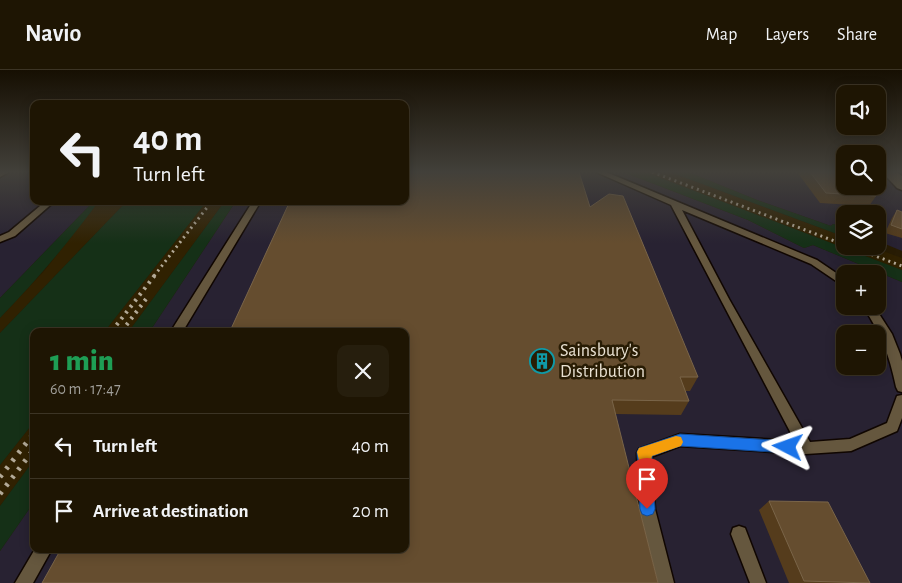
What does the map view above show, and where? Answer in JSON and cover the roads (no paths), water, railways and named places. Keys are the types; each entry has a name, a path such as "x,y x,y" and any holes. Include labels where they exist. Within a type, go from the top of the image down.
{"lane":[{"path":"657,196 814,262 836,278"},
{"path":"674,203 724,299 806,448"},
{"path":"0,239 12,234 45,205"},
{"path":"179,328 255,205"},
{"path":"875,315 896,354 902,387"},
{"path":"666,583 647,509 644,452 680,440 806,448 851,445 892,427 902,400"},
{"path":"739,534 758,583"},
{"path":"23,583 42,553"}],"railway":[{"path":"715,196 836,242"},
{"path":"154,276 209,205"},
{"path":"873,255 902,266"},
{"path":"114,328 155,275"},
{"path":"124,328 146,299"},
{"path":"0,477 30,438"},
{"path":"0,494 30,454"}],"place":[{"name":"Sainsbury's Distribution","path":"542,361"}]}
